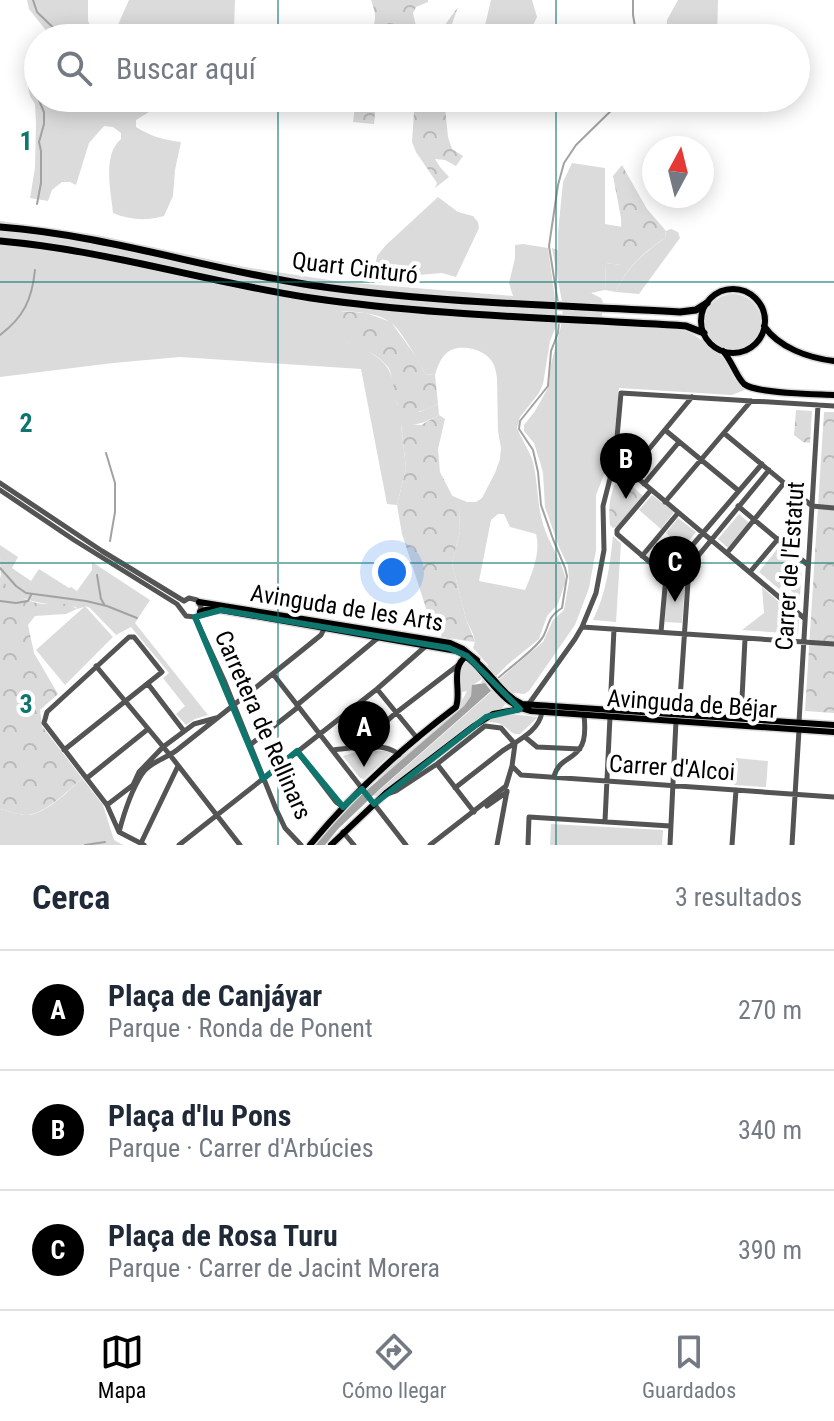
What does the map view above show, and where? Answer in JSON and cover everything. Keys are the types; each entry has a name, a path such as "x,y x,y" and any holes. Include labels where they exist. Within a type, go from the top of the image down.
{"highway":[{"name":"Quart Cinturó","path":"0,227 73,236 311,285 402,295 680,312 696,310 707,303"},
{"name":"Quart Cinturó","path":"0,241 81,251 220,282 314,298 414,310 686,326 704,333"}],"main road":[{"path":"723,351 738,352 749,348 758,340 764,326 760,305 745,292 724,291 714,296 702,315 704,333 730,359 738,377 754,389 834,395"},
{"path":"764,326 781,344 834,361"},
{"name":"Avinguda de les Arts","path":"199,602 454,650 462,660"},
{"name":"Avinguda de les Arts","path":"198,614 205,610 221,610 450,643 463,649 484,669"},
{"path":"310,845 362,789 456,707 462,660 484,669 505,696"},
{"name":"Avinguda de Béjar","path":"505,696 529,704 610,713 799,726 834,725"},
{"name":"Avinguda de Béjar","path":"505,696 520,709 544,714 610,713"},
{"name":"Avinguda de Béjar","path":"544,714 553,709 576,707"},
{"path":"331,845 374,804 486,717 520,709"},
{"name":"Avinguda de Béjar","path":"677,718 741,718 834,732"}],"street":[{"path":"520,709 529,704 564,656 593,601 605,542 603,506 615,459 621,393 834,406"},
{"path":"630,472 692,397"},
{"path":"665,502 752,401"},
{"name":"Carrer de l'Estatut","path":"792,845 818,405"},
{"path":"665,430 739,491"},
{"path":"725,434 812,506 834,508"},
{"path":"644,484 679,442"},
{"path":"615,459 805,619"},
{"path":"661,632 668,575 762,464"},
{"path":"611,479 622,466"},
{"path":"670,845 689,567 769,470"},
{"path":"0,483 183,604"},
{"path":"727,553 784,483"},
{"path":"0,490 74,540 183,604"},
{"path":"651,490 618,530 617,536 668,575 681,575 687,583"},
{"path":"738,506 808,565"},
{"path":"642,556 678,513"},
{"path":"750,572 778,539"},
{"path":"192,598 199,602 198,614 186,616 183,604 192,598"},
{"name":"Carretera de Rellinars","path":"198,614 263,779 285,828 301,845"},
{"path":"119,832 142,774 321,635 325,625"},
{"path":"582,627 834,644"},
{"path":"605,821 614,629"},
{"path":"64,750 162,672 134,637 129,637 47,712 44,723 64,750 107,805 119,832 143,844 178,766"},
{"path":"250,745 379,637"},
{"path":"741,718 745,639"},
{"path":"179,845 428,645"},
{"path":"357,747 462,660"},
{"path":"96,666 240,845"},
{"path":"273,674 406,845"},
{"path":"148,684 184,731"},
{"path":"377,689 418,739"},
{"path":"455,788 525,737 544,714"},
{"path":"554,778 557,767 580,749 584,736 584,715"},
{"path":"107,805 133,785 139,772 163,747 198,723 217,717"},
{"path":"198,723 202,726 201,731"},
{"path":"384,796 437,764 485,726 501,728 515,744 497,845"},
{"path":"87,778 148,729"},
{"path":"525,737 537,747 580,749"},
{"path":"333,750 391,748 399,755"},
{"path":"297,751 343,807"},
{"path":"437,764 474,812"},
{"path":"433,845 521,775 512,766"},
{"name":"Carrer d'Alcoi","path":"521,775 834,797"},
{"path":"433,845 507,788"},
{"path":"732,845 736,790"},
{"path":"528,845 529,817 670,826"},
{"path":"343,832 354,845"}],"highlighted area":[{"path":"221,610 449,648 467,656 520,709 486,717 374,804 362,789 343,807 297,751 263,779 195,617"}],"green space":[{"path":"27,0 88,0 90,24 41,24 29,9"},
{"path":"129,0 235,0 234,24 118,24"},
{"path":"371,0 428,0 416,7 413,13 416,24 374,24"},
{"path":"491,0 532,0 537,17 534,24 485,24"},
{"path":"678,0 718,0 717,24 667,24"},
{"path":"458,7 452,24 446,24"},
{"path":"35,112 149,112 136,120 136,127 157,137 181,142 173,196 164,216 138,219 113,213 111,154 121,139 121,133 113,127 104,126 89,143 76,185 62,182 52,190 48,201 30,198 35,168"},
{"path":"354,112 375,112 374,124 353,122"},
{"path":"414,112 445,112 452,149 463,156 456,166 435,159 449,177 435,188 437,183 412,142"},
{"path":"572,163 605,168 605,224 622,227 622,265 606,263 605,290 591,293 603,302 601,326 660,328 690,333 724,359 736,381 747,389 732,395 619,388 613,452 596,495 596,550 589,588 575,625 529,691 514,693 502,708 486,714 377,797 374,795 543,642 553,620 564,610 568,566 545,507 543,473 534,443 524,431 524,425 549,386 561,326 563,307 552,248 558,250 563,182"},
{"path":"622,165 642,200 642,208 646,208 666,231 665,238 630,268 616,292 605,290 606,263 622,265 621,218 613,176"},
{"path":"438,197 458,212 473,216 478,222 479,228 456,277 442,273 373,279 377,256"},
{"path":"0,221 97,235 245,267 342,282 513,296 509,283 515,245 548,248 558,321 550,341 543,384 520,417 517,428 533,462 543,524 565,576 558,604 547,616 539,639 487,686 481,683 488,665 473,648 475,642 452,563 460,531 459,509 450,495 467,502 482,498 500,459 496,373 492,361 478,351 452,349 440,361 435,375 425,374 404,338 390,322 373,314 341,311 348,343 370,353 384,364 393,380 397,404 420,412 438,404 439,415 421,423 401,425 406,468 397,505 387,504 361,369 180,357 0,377","holes":["498,514 504,514 510,527 536,534 537,555 525,590 479,581 491,520"]},
{"path":"671,229 678,232 680,238 639,294 616,292 630,268"},
{"path":"733,294 752,303 761,322 752,341 733,350 714,341 705,322 714,303"},
{"path":"338,311 366,313 391,322 425,374 435,375 438,404 415,412 401,409 388,367 379,358 346,342 338,326"},
{"path":"796,410 812,411 810,443 794,435"},
{"path":"824,412 834,412 834,713 805,711"},
{"path":"439,415 445,419 438,449 440,472 459,509 460,531 452,563 475,642 441,637 440,621 427,611 402,534 397,505 406,468 401,424 421,425"},
{"path":"622,473 635,483 633,487 643,496 613,528 609,518 611,498"},
{"path":"652,495 674,512 661,529 639,510"},
{"path":"739,514 749,523 728,548 718,539"},
{"path":"678,518 696,532 683,548 666,533"},
{"path":"613,536 621,543 616,622 593,620 607,579"},
{"path":"0,545 18,557 12,568 31,581 39,569 77,591 92,570 92,562 150,600 135,623 208,715 186,725 176,714 185,706 163,678 169,673 131,627 116,635 85,606 113,637 65,685 36,650 84,607 77,609 45,604 13,593 1,578"},
{"path":"778,548 802,567 800,595 783,584 779,589 759,572"},
{"path":"0,576 13,592 25,599 45,604 65,604 77,609 66,614 35,616 28,625 34,653 58,694 40,710 42,726 82,778 49,806 27,815 0,809"},
{"path":"679,576 685,584 682,623 665,622 667,582 671,577"},
{"path":"762,587 799,620 798,634 742,630 764,613"},
{"path":"467,662 482,679 473,685 471,696 464,706 376,782 460,703 467,691 462,692 460,668"},
{"path":"509,712 538,717 520,734 512,733 499,723 486,722 489,717"},
{"path":"359,751 390,751 391,754 364,779 343,756"},
{"path":"736,758 768,761 766,787 734,785"},
{"path":"82,778 103,805 114,840 123,845 0,845 0,809 27,815 42,811"},
{"path":"551,824 663,830 662,845 550,845"}],"shaded area":[{"path":"485,683 491,691 380,789 325,845 313,845 360,796 464,706 471,696 472,685"}],"waterway":[{"path":"33,0 37,12 49,24"},
{"path":"633,0 635,24"},
{"path":"37,204 41,183 39,142 44,112"},
{"path":"558,303 549,246 558,185 564,163 576,145 610,112"},
{"path":"0,335 25,307 35,270"},
{"path":"495,681 536,646 552,617 562,608 567,576 541,505 533,450 519,429 520,421 548,386 551,351 559,321"},
{"path":"106,453 115,483 115,512 110,541"},
{"path":"0,568 26,593 86,601 137,618"},
{"path":"97,575 104,604"},
{"path":"0,601 28,601 31,595"},
{"path":"85,845 105,842"}],"place":[{"name":"Plaça d'Iu Pons","path":"626,499"},
{"name":"Plaça de Rosa Turu","path":"675,602"},
{"name":"Plaça de Canjáyar","path":"364,767"}]}
